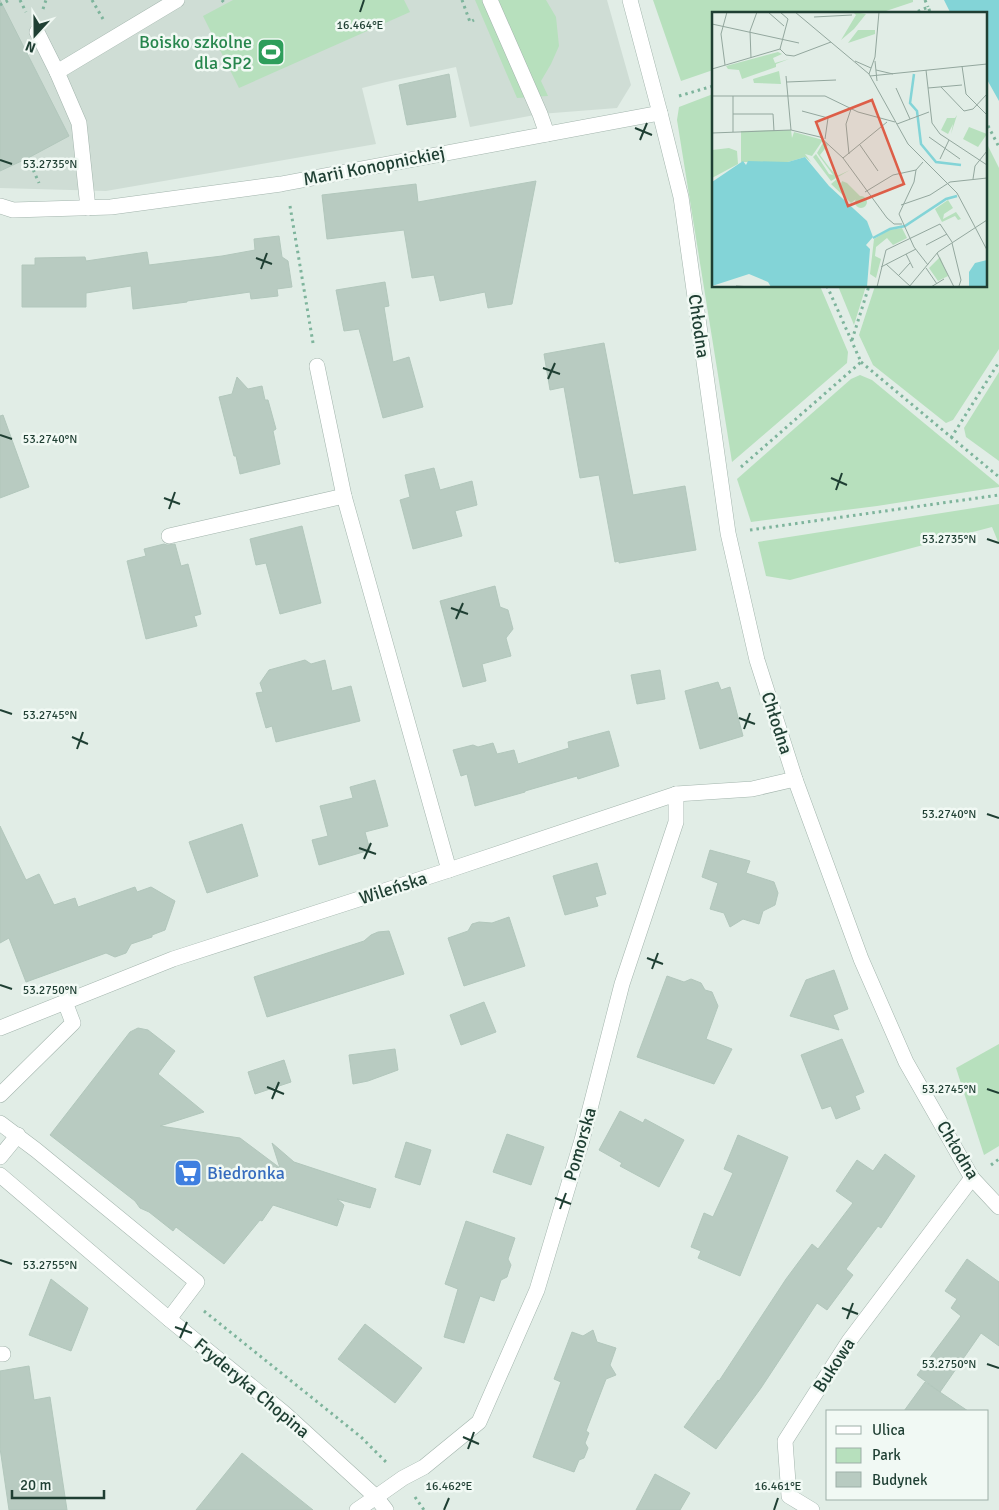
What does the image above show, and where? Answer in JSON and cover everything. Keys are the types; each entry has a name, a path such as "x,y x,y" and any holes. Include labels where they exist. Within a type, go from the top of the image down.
{"street":[{"path":"57,72 177,0"},
{"path":"490,0 547,134"},
{"path":"630,0 660,113"},
{"path":"37,32 79,123 88,208"},
{"name":"Marii Konopnickiej","path":"0,206 13,210 111,207 281,184 660,113"},
{"name":"Chłodna","path":"660,113 681,197 728,533 757,660 795,779 861,959 906,1062 972,1178 999,1207"},
{"path":"317,366 344,496 449,870"},
{"path":"169,536 344,496"},
{"name":"Wileńska","path":"0,1028 173,959 676,794 752,790 795,779"},
{"name":"Pomorska","path":"357,1510 403,1478 424,1467 479,1422 538,1290 582,1140 622,984 676,822 676,794"},
{"path":"0,1095 73,1023 65,1002"},
{"path":"0,1123 18,1135 197,1282 169,1319"},
{"path":"0,1157 18,1135"},
{"name":"Fryderyka Chopina","path":"0,1175 169,1319 284,1413 376,1497 386,1510"},
{"name":"Bukowa","path":"812,1510 789,1496 785,1441 849,1341 972,1178"}],"path":[{"path":"0,5 10,0"},
{"path":"222,0 225,4"},
{"path":"925,0 931,12"},
{"path":"917,12 928,8"},
{"path":"671,99 712,86"},
{"path":"986,122 999,147"},
{"path":"28,158 39,183"},
{"path":"289,197 317,366"},
{"path":"828,288 861,362 999,477"},
{"path":"851,341 868,288"},
{"path":"737,471 861,362"},
{"path":"951,438 999,362"},
{"path":"748,530 999,495"},
{"path":"187,1297 361,1438 403,1478 424,1510"}],"shaded area":[{"path":"0,0 607,0 631,85 617,108 540,114 470,127 456,67 362,88 376,144 106,191 0,188"}],"green space":[{"name":"Boisko szkolne dla SP2","path":"233,0 404,0 410,12 239,88 203,16"},
{"path":"475,0 546,0 556,17 559,46 541,81 548,96 517,98"},
{"path":"653,0 913,0 913,2 883,12 712,12 712,70 681,81"},
{"path":"712,94 712,288 821,288 848,352 847,363 732,462 677,120 679,107"},
{"path":"986,142 999,168 999,349 953,420 946,423 873,365 859,335 874,288 986,288"},
{"path":"839,288 865,288 854,325"},
{"path":"999,372 999,461 966,437 964,428"},
{"path":"860,375 872,380 999,485 999,487 877,506 751,522 737,479 851,379"},
{"path":"999,504 999,544 992,527 790,580 766,576 758,542"},
{"path":"999,1044 999,1146 984,1155 956,1068"}],"water":[{"path":"944,0 999,0 999,101 986,78 986,12 950,12"}],"building":[{"path":"0,0 69,136 0,171"},
{"path":"449,74 456,117 407,125 399,85"},
{"path":"536,181 512,304 488,308 485,292 440,301 434,275 412,278 404,230 327,239 322,195 416,184 418,202"},
{"path":"279,236 282,257 288,261 292,287 277,289 278,296 251,299 250,292 133,309 131,286 86,293 86,307 22,307 22,265 35,265 35,258 85,257 86,261 147,252 149,265 255,250 254,239"},
{"path":"385,282 389,306 384,307 393,362 409,357 423,407 383,418 359,329 344,331 336,290"},
{"path":"604,343 633,495 685,486 696,550 619,563 619,561 615,562 599,475 580,478 564,387 550,390 544,354"},
{"path":"237,377 248,389 262,386 276,429 273,431 280,464 240,474 219,397 232,394"},
{"path":"3,415 29,487 0,498 0,416"},
{"path":"434,468 440,490 472,481 477,505 455,511 462,536 413,549 400,500 410,497 405,475"},
{"path":"302,526 321,603 280,614 266,563 256,565 250,539"},
{"path":"164,544 175,544 181,566 188,564 201,614 194,616 197,626 146,639 127,561 146,556 144,549"},
{"path":"495,586 500,607 508,610 513,629 506,638 511,656 482,664 486,681 463,687 440,601"},
{"path":"305,660 311,664 325,660 332,691 351,686 360,721 276,742 272,726 266,728 256,693 263,692 260,683 269,670"},
{"path":"660,670 665,699 637,704 631,675"},
{"path":"718,682 721,690 730,687 743,736 700,749 685,691"},
{"path":"609,731 619,766 578,779 577,776 475,806 467,774 461,776 453,750 493,743 497,754 514,750 518,764 569,748 568,742"},
{"path":"375,780 388,826 365,832 370,850 319,865 312,840 328,836 320,806 353,798 350,787"},
{"path":"242,824 258,876 207,893 189,842"},
{"path":"0,826 26,880 39,874 54,905 75,898 78,907 135,887 137,892 151,887 175,901 165,930 152,935 152,937 131,944 126,953 115,957 106,953 26,982 9,938 0,943"},
{"path":"710,850 750,861 746,873 774,882 778,893 775,905 763,911 759,924 743,919 730,927 724,913 710,909 718,883 702,877"},
{"path":"597,863 606,894 595,897 598,906 565,915 553,876"},
{"path":"509,917 525,966 464,986 448,938 468,931 472,924 479,922 492,923"},
{"path":"389,931 404,974 267,1017 254,977 364,941 378,932"},
{"path":"834,970 848,1009 833,1015 839,1030 790,1016 806,980"},
{"path":"667,976 684,982 691,979 701,983 705,990 712,992 718,1006 706,1039 732,1049 714,1084 637,1057"},
{"path":"484,1002 496,1032 461,1045 450,1015"},
{"name":"Biedronka","path":"138,1028 148,1030 175,1051 158,1074 204,1112 160,1126 240,1138 280,1168 272,1143 294,1162 376,1189 370,1208 337,1199 344,1205 337,1226 273,1205 262,1221 260,1220 224,1264 176,1227 173,1231 149,1212 140,1208 135,1201 50,1135 130,1032"},
{"path":"842,1039 864,1092 855,1096 860,1109 836,1119 831,1106 822,1109 801,1055"},
{"path":"395,1049 398,1070 368,1081 353,1084 349,1055"},
{"path":"284,1060 291,1082 255,1094 248,1072"},
{"path":"620,1111 643,1123 645,1119 684,1140 659,1187 620,1166 622,1163 599,1150"},
{"path":"507,1134 544,1147 531,1185 493,1172"},
{"path":"738,1135 788,1157 740,1276 698,1258 701,1251 691,1247 704,1213 713,1217 733,1173 724,1169"},
{"path":"406,1142 431,1150 420,1185 395,1177"},
{"path":"885,1154 915,1176 881,1228 878,1226 846,1269 853,1275 827,1310 817,1303 761,1388 716,1449 684,1427 719,1381 786,1279 812,1244 818,1249 853,1203 836,1191 857,1160 873,1171"},
{"path":"466,1221 515,1238 508,1259 511,1265 507,1277 501,1280 494,1301 480,1296 464,1343 444,1337 458,1289 445,1284"},
{"path":"967,1259 999,1282 999,1346 981,1333 940,1392 917,1375 961,1316 951,1308 957,1299 945,1291"},
{"path":"51,1279 88,1308 71,1351 29,1335"},
{"path":"365,1324 422,1368 395,1403 338,1359"},
{"path":"593,1330 597,1342 616,1348 610,1365 616,1375 606,1379 586,1431 589,1433 585,1443 588,1448 584,1458 579,1460 574,1472 533,1457 561,1382 554,1379 572,1332 583,1336"},
{"path":"29,1366 34,1400 50,1397 67,1510 9,1510 0,1448 0,1371"},
{"path":"925,1382 967,1410 905,1410"},
{"path":"242,1453 313,1510 196,1510"},
{"path":"655,1474 690,1493 680,1510 636,1510"}],"place":[{"name":"Boisko szkolne dla SP2","path":"271,52"},
{"name":"Biedronka","path":"188,1173"}]}
